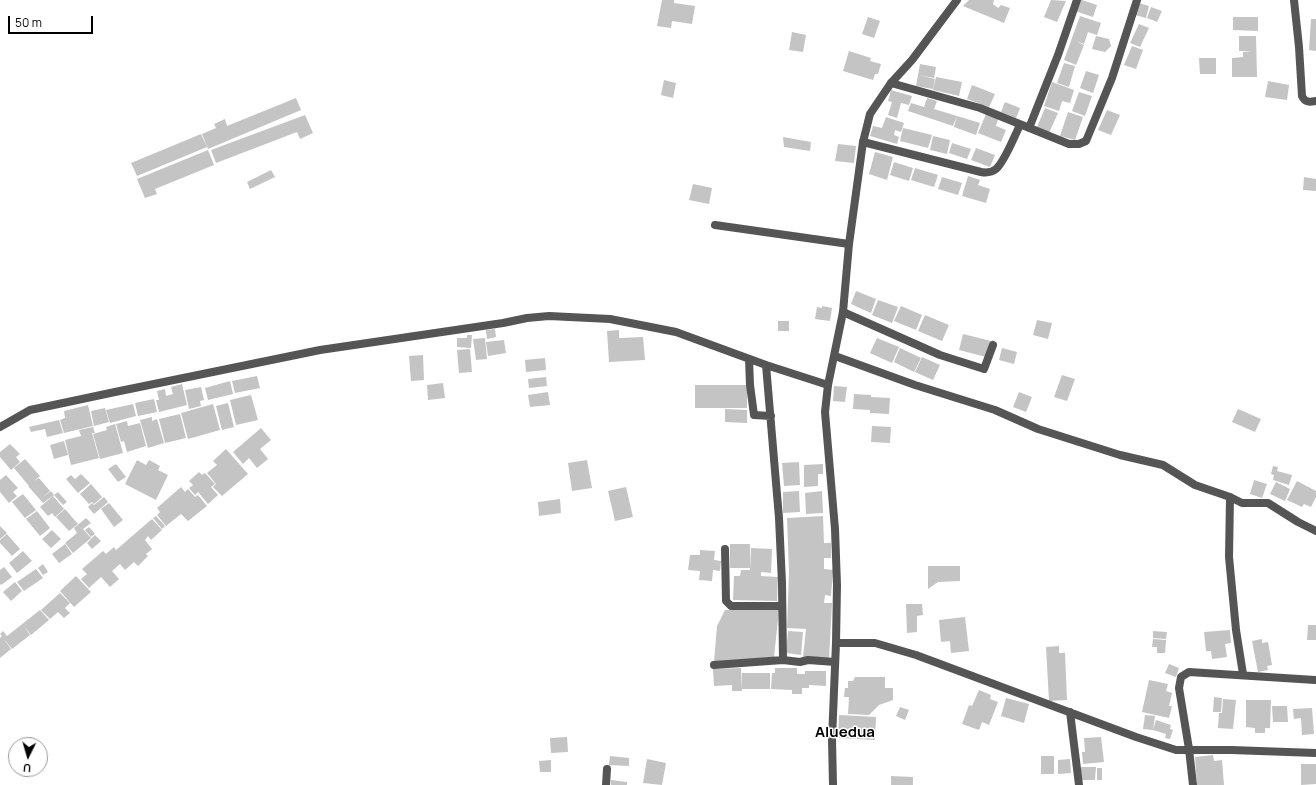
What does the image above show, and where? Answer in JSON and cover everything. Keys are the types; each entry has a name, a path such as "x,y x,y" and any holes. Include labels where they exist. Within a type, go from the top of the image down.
{"street":[{"path":"833,785 832,738 836,662 837,585 825,412 828,385 843,312 849,244 863,142 870,114 891,83 912,60 957,0"},
{"path":"1028,128 1058,55 1076,0"},
{"path":"891,83 980,108 1069,144 1080,144 1086,141 1112,78 1137,0"},
{"path":"1294,0 1302,96 1306,102 1316,101"},
{"path":"863,142 989,173 996,169 1003,160 1020,124"},
{"path":"715,225 849,244"},
{"path":"843,312 940,355 984,369 994,345"},
{"path":"0,427 30,410 262,361 390,339 549,316 610,319 669,330 766,365 828,385"},
{"path":"835,356 915,385 995,410 1038,429 1120,455 1163,465 1195,485 1242,502 1268,503 1316,532"},
{"path":"749,359 750,384 754,415 771,416"},
{"path":"766,365 778,518 783,660"},
{"path":"1230,497 1229,557 1236,630 1243,674"},
{"path":"725,549 726,601 731,606 782,606"},
{"path":"836,643 875,643 916,655 1136,737 1176,750 1189,749 1316,753"},
{"path":"714,665 783,660 800,662 808,660 836,662"},
{"path":"1193,785 1179,688 1181,677 1189,672 1243,674 1315,680"},
{"path":"1070,712 1079,785"},
{"path":"606,785 607,769"}],"building":[{"path":"662,0 674,0 674,3 695,6 692,24 672,21 671,28 657,26"},
{"path":"969,0 994,0 993,4 998,8 1001,5 1010,8 1004,23 963,6"},
{"path":"1051,0 1066,1 1057,22 1044,17"},
{"path":"1078,0 1097,5 1093,17 1075,11"},
{"path":"1139,3 1149,6 1146,18 1135,15"},
{"path":"1151,7 1162,11 1157,22 1147,18"},
{"path":"1080,16 1101,23 1097,35 1088,32 1084,44 1076,41 1084,45 1076,65 1064,60"},
{"path":"868,17 880,21 874,38 862,34"},
{"path":"1233,17 1258,17 1258,31 1233,30"},
{"path":"1311,19 1316,19 1316,51 1309,50"},
{"path":"1139,24 1149,28 1140,47 1130,43"},
{"path":"792,32 806,35 803,52 789,50"},
{"path":"1096,36 1109,39 1111,46 1105,52 1092,49"},
{"path":"1239,36 1256,36 1257,77 1232,77 1232,58 1243,57 1243,52 1251,51 1239,51"},
{"path":"1132,46 1143,50 1136,69 1124,65"},
{"path":"849,51 871,58 870,61 881,64 878,74 875,74 873,80 843,71"},
{"path":"1199,58 1216,58 1216,74 1200,74"},
{"path":"1064,63 1075,66 1069,87 1057,83"},
{"path":"920,64 936,67 934,78 918,75"},
{"path":"1086,71 1099,75 1093,93 1080,88"},
{"path":"918,75 935,79 933,89 916,86"},
{"path":"936,77 962,82 959,96 933,90"},
{"path":"664,80 676,83 673,98 661,95"},
{"path":"1268,81 1289,85 1287,100 1265,97"},
{"path":"1052,82 1074,90 1070,103 1062,101 1059,111 1044,106"},
{"path":"972,85 995,94 989,107 967,99"},
{"path":"891,90 912,96 909,105 901,103 897,118 888,115 892,102 888,101"},
{"path":"1079,92 1092,96 1085,116 1072,111"},
{"path":"296,98 301,110 208,149 202,134 216,128 214,124 225,119 227,126"},
{"path":"927,98 937,101 934,109 957,116 953,126 908,111 911,103 924,107"},
{"path":"1005,102 1020,108 1016,118 1001,112"},
{"path":"1045,108 1058,113 1049,133 1037,127"},
{"path":"1107,110 1120,115 1111,135 1098,130"},
{"path":"1068,112 1083,117 1075,140 1060,136"},
{"path":"986,114 998,119 996,126 1006,130 1001,142 978,133"},
{"path":"305,115 313,133 300,139 297,132 216,163 211,150"},
{"path":"957,116 980,123 976,135 954,127"},
{"path":"886,117 904,123 901,132 895,130 894,135 899,137 897,144 870,136 873,126 882,128"},
{"path":"903,128 932,135 928,148 900,141"},
{"path":"201,134 207,147 137,176 131,163"},
{"path":"933,136 950,140 947,154 930,150"},
{"path":"783,137 811,142 810,151 784,147"},
{"path":"952,143 971,149 967,159 949,153"},
{"path":"838,144 856,146 854,163 835,161"},
{"path":"976,148 995,155 990,167 971,160"},
{"path":"208,150 214,165 155,189 157,194 145,198 137,179"},
{"path":"875,152 893,157 887,180 869,174"},
{"path":"894,162 913,168 909,181 890,175"},
{"path":"915,168 938,175 934,187 911,180"},
{"path":"271,170 275,177 250,189 247,182"},
{"path":"968,176 980,180 978,185 990,189 986,203 962,196"},
{"path":"942,177 962,183 958,195 938,189"},
{"path":"1304,177 1316,179 1316,191 1303,190"},
{"path":"693,184 712,188 709,204 689,200"},
{"path":"856,291 876,299 871,313 851,304"},
{"path":"878,300 898,307 892,323 872,315"},
{"path":"822,306 832,308 830,321 815,319 817,307 822,308"},
{"path":"901,306 922,315 916,330 894,321"},
{"path":"925,315 949,325 942,341 918,331"},
{"path":"1037,320 1052,323 1048,339 1033,335"},
{"path":"778,321 789,321 789,331 778,331"},
{"path":"495,329 496,337 487,339 486,330"},
{"path":"619,330 619,338 643,337 645,360 609,362 607,331"},
{"path":"963,334 991,341 986,357 959,350"},
{"path":"467,335 472,335 471,348 457,347 457,338 467,338"},
{"path":"485,338 487,359 476,360 473,339"},
{"path":"877,338 899,347 892,363 870,353"},
{"path":"504,340 506,353 488,356 486,342"},
{"path":"900,348 921,358 914,372 894,362"},
{"path":"1002,348 1017,352 1014,364 999,360"},
{"path":"470,349 472,372 459,373 457,350"},
{"path":"423,355 424,380 411,381 409,356"},
{"path":"922,357 940,365 933,380 915,372"},
{"path":"545,358 546,370 526,372 525,360"},
{"path":"1062,375 1075,379 1067,401 1054,397"},
{"path":"257,376 260,388 235,393 232,381"},
{"path":"546,377 547,386 529,388 528,379"},
{"path":"230,381 233,394 208,400 205,388"},
{"path":"443,383 445,398 428,400 427,385"},
{"path":"182,384 187,405 159,412 156,400 159,400 157,391 165,389 166,396 173,394 171,387"},
{"path":"695,385 747,385 747,408 695,408"},
{"path":"834,386 847,387 845,402 833,401"},
{"path":"201,387 204,400 200,401 201,406 189,409 185,390"},
{"path":"548,392 550,405 530,407 528,395"},
{"path":"1019,392 1032,397 1026,412 1013,407"},
{"path":"854,394 890,398 889,414 870,413 870,410 853,409"},
{"path":"251,395 258,420 236,425 230,400"},
{"path":"154,399 157,412 138,416 135,403"},
{"path":"228,403 234,427 222,430 216,406"},
{"path":"133,404 136,416 110,423 106,410"},
{"path":"213,404 220,430 188,439 181,413"},
{"path":"88,405 93,426 64,433 60,420 65,418 64,411"},
{"path":"105,408 109,422 94,426 91,411"},
{"path":"725,409 747,410 747,423 725,422"},
{"path":"1238,409 1261,419 1255,432 1232,422"},
{"path":"180,414 186,438 165,443 159,419"},
{"path":"152,417 152,421 157,419 164,443 148,448 140,420"},
{"path":"59,420 63,433 47,437 45,429 31,432 29,427"},
{"path":"127,421 128,426 140,423 146,446 127,452 124,441 121,442 116,424"},
{"path":"115,424 123,453 100,459 93,434 107,430 106,427"},
{"path":"872,426 891,427 890,443 871,442"},
{"path":"93,427 95,433 92,433 99,458 71,465 65,440 81,436 79,430"},
{"path":"261,428 271,440 260,449 268,459 257,468 249,458 243,464 233,452"},
{"path":"64,441 68,455 54,459 50,445"},
{"path":"10,444 20,454 16,457 20,462 11,470 0,457 0,452"},
{"path":"226,449 248,474 222,496 213,487 216,484 207,473 217,465 213,461"},
{"path":"25,459 40,476 34,481 39,478 50,491 43,497 51,491 54,495 43,503 14,468"},
{"path":"137,460 146,465 149,460 160,466 158,470 168,475 156,500 125,484"},
{"path":"587,460 592,488 572,491 568,463"},
{"path":"799,462 800,485 784,486 782,463"},
{"path":"116,464 126,477 118,482 108,469"},
{"path":"823,464 823,474 818,474 818,486 804,487 804,465"},
{"path":"1273,466 1278,467 1277,471 1292,475 1289,485 1273,480 1274,475 1271,474"},
{"path":"199,472 202,475 205,473 215,484 211,487 218,495 208,504 198,492 195,495 189,488 193,485 189,481"},
{"path":"81,474 90,483 78,493 66,479 71,475 75,479"},
{"path":"6,475 18,488 13,492 17,496 9,503 0,492 0,480"},
{"path":"1254,480 1267,484 1262,498 1250,494"},
{"path":"1297,481 1316,491 1316,497 1311,507 1304,504 1302,507 1287,500"},
{"path":"1276,482 1290,489 1285,501 1270,494"},
{"path":"91,484 102,497 94,504 92,502 89,504 80,494"},
{"path":"181,487 185,492 188,489 195,497 198,495 207,506 188,521 181,514 166,526 157,515 160,512 157,508"},
{"path":"626,487 633,517 615,521 608,491"},
{"path":"799,491 800,512 783,513 783,492"},
{"path":"822,491 823,513 806,514 805,493"},
{"path":"58,492 67,502 63,505 54,495"},
{"path":"23,494 36,510 25,518 12,502"},
{"path":"53,496 64,509 55,517 52,513 48,516 40,507"},
{"path":"104,497 108,502 94,514 88,507 92,503 94,505"},
{"path":"560,499 561,513 539,516 538,502"},
{"path":"109,503 123,520 114,527 101,509"},
{"path":"65,509 78,524 69,531 56,517"},
{"path":"37,511 50,528 40,536 26,519"},
{"path":"156,516 165,526 162,529 153,518"},
{"path":"823,516 824,543 831,543 831,558 824,558 824,569 833,570 831,596 825,595 824,603 832,603 829,659 803,657 806,629 787,628 789,571 787,518"},
{"path":"86,518 91,523 83,529 91,538 73,553 65,543 77,533 74,528"},
{"path":"152,519 162,530 151,540 148,536 145,540 152,549 146,554 148,556 138,566 134,562 125,570 120,564 112,571 119,579 110,587 101,577 89,588 81,579 87,574 82,569 103,551 106,554 114,547 116,550"},
{"path":"0,526 7,533 0,539"},
{"path":"89,527 95,534 91,537 85,530"},
{"path":"52,530 61,539 51,548 42,539"},
{"path":"7,534 20,549 12,556 0,543 0,540"},
{"path":"95,535 101,541 92,549 87,543"},
{"path":"65,544 72,554 59,563 52,554"},
{"path":"730,544 750,544 750,568 730,568"},
{"path":"751,548 772,549 771,573 761,572 761,576 778,577 777,601 733,600 734,576 740,576 741,570 750,570"},
{"path":"700,550 715,551 714,560 721,561 720,571 713,570 712,581 699,580 700,571 688,570 690,555 700,555"},
{"path":"23,551 32,561 17,573 9,563"},
{"path":"43,564 48,572 43,575 38,568"},
{"path":"928,566 960,566 960,581 938,582 928,589"},
{"path":"4,567 12,577 1,585 0,570"},
{"path":"36,569 43,578 24,591 17,582"},
{"path":"76,576 91,592 74,607 60,591"},
{"path":"15,582 22,591 11,601 3,592"},
{"path":"60,593 70,603 65,608 70,613 64,618 58,612 50,619 41,610"},
{"path":"906,604 922,604 923,615 917,616 917,632 907,633"},
{"path":"40,610 49,620 31,635 24,626 30,635 12,649 3,638 11,649 0,658 0,638 2,636 0,634 3,631 7,636"},
{"path":"725,610 779,610 774,657 714,662 717,626"},
{"path":"965,617 969,651 951,653 950,641 941,642 939,620"},
{"path":"1308,625 1316,625 1316,640 1307,640"},
{"path":"1230,630 1231,643 1225,644 1227,657 1212,659 1211,651 1206,651 1204,632"},
{"path":"788,631 803,632 801,655 786,653"},
{"path":"1153,631 1167,632 1166,639 1153,638"},
{"path":"1153,639 1166,640 1165,653 1157,653 1157,647 1152,647"},
{"path":"1262,639 1262,643 1268,642 1272,665 1267,666 1268,670 1258,672 1252,641"},
{"path":"1059,646 1059,653 1065,653 1067,700 1049,701 1046,647"},
{"path":"1169,664 1179,668 1176,677 1165,673"},
{"path":"741,668 742,691 732,691 732,685 714,686 713,669"},
{"path":"775,668 797,668 797,674 805,674 805,671 826,671 826,686 809,685 809,688 802,688 802,694 792,694 792,690 771,689 772,673 775,673"},
{"path":"742,673 770,673 770,689 742,689"},
{"path":"855,677 885,677 885,688 893,688 893,700 879,705 869,715 848,714 849,697 844,697 845,688 848,688 848,681 853,681"},
{"path":"1149,680 1168,684 1166,691 1172,693 1169,706 1172,706 1169,718 1142,712"},
{"path":"979,690 991,695 990,699 998,702 989,725 982,722 979,730 962,724 969,705 972,706"},
{"path":"1214,697 1222,698 1221,712 1213,712"},
{"path":"1006,698 1029,704 1024,723 1001,716"},
{"path":"1223,699 1236,700 1233,729 1218,728 1219,713 1222,713"},
{"path":"1246,700 1271,700 1270,728 1265,728 1265,733 1255,733 1255,728 1246,727"},
{"path":"1272,706 1287,706 1288,722 1273,722"},
{"path":"900,707 909,710 905,720 896,716"},
{"path":"1312,708 1314,734 1302,735 1301,718 1294,719 1293,709"},
{"path":"839,715 876,717 875,740 838,738"},
{"path":"1145,715 1155,716 1153,730 1143,729"},
{"path":"1156,720 1171,725 1170,729 1173,730 1170,739 1165,738 1166,734 1153,730"},
{"path":"567,737 568,752 551,753 550,738"},
{"path":"1101,737 1104,762 1083,764 1082,752 1085,752 1084,738"},
{"path":"1213,755 1214,761 1222,760 1224,785 1197,785 1195,757"},
{"path":"610,756 629,758 629,766 609,765"},
{"path":"1041,756 1054,756 1054,774 1041,774"},
{"path":"647,759 666,763 662,785 643,783"},
{"path":"1070,759 1071,773 1058,774 1058,760"},
{"path":"551,760 551,772 540,772 539,761"},
{"path":"1301,764 1316,764 1316,784 1301,785"},
{"path":"1081,767 1096,767 1095,780 1081,780"},
{"path":"1097,768 1102,768 1102,780 1097,780"},
{"path":"891,776 913,777 913,785 891,785"},
{"path":"611,780 627,782 627,785 611,785"}],"district":[{"name":"Aluedua","path":"845,733"}]}
